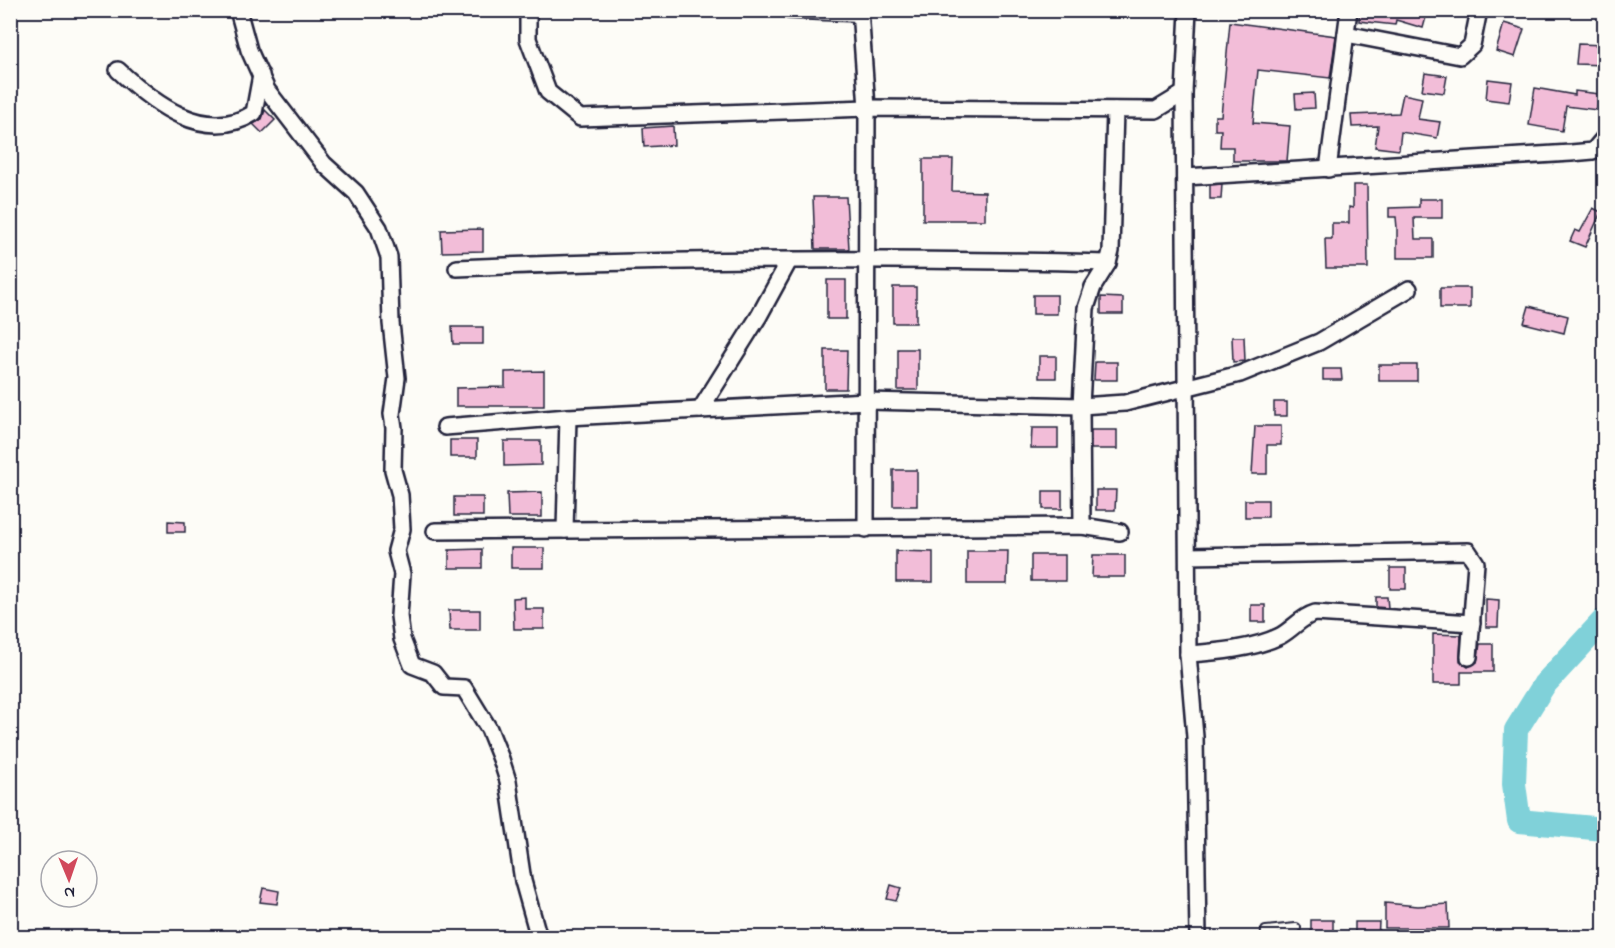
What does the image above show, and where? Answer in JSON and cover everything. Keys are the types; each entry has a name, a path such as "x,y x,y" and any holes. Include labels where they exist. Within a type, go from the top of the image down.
{"street":[{"path":"238,10 249,50 267,90 324,164 356,193 379,228 389,257 391,323 397,378 393,402 392,444 393,470 401,506 402,529 396,551 402,574 399,616 402,639 412,665 433,673 444,687 464,688 489,729 508,781 523,881 538,938"},
{"path":"528,10 528,39 548,92 580,117 867,108 1156,110 1184,93"},
{"path":"1188,10 1184,93 1188,654 1194,737 1197,938"},
{"path":"1328,169 1349,10"},
{"path":"1346,33 1460,56 1472,45 1479,10"},
{"path":"860,14 867,108 866,529"},
{"path":"118,70 159,105 178,117 204,122 231,122 245,119 254,113 261,75"},
{"path":"1082,526 1081,406 1086,308 1093,287 1108,263 1111,251 1115,110"},
{"path":"1185,177 1593,151 1605,138"},
{"path":"457,268 592,262 789,261 868,258 1108,263"},
{"path":"700,410 759,316 789,261"},
{"path":"445,427 568,417 867,401 1081,406 1125,403 1186,390 1240,374 1319,342 1409,289"},
{"path":"565,530 568,417"},
{"path":"435,531 1082,526 1120,532"},
{"path":"1188,556 1468,551 1476,563 1469,657"},
{"path":"1188,654 1235,649 1272,639 1286,633 1306,616 1315,613 1472,623"}],"lane":[{"path":"780,10 788,14 860,14"},
{"path":"1265,938 1266,931 1296,928"}],"building":[{"path":"1360,10 1428,10 1423,28 1396,20 1395,25 1359,21"},
{"path":"1230,22 1336,36 1330,78 1258,70 1253,123 1290,126 1287,161 1233,161 1233,147 1220,147 1221,130 1215,130 1215,116 1221,116"},
{"path":"1504,23 1524,29 1515,57 1496,51"},
{"path":"1578,44 1605,45 1605,65 1576,64"},
{"path":"1425,73 1447,76 1444,93 1422,90"},
{"path":"1488,79 1512,82 1509,102 1486,99"},
{"path":"1535,88 1575,95 1575,91 1599,94 1597,110 1566,106 1562,131 1529,125"},
{"path":"1314,93 1315,108 1296,109 1295,94"},
{"path":"1403,94 1422,98 1418,119 1440,122 1437,138 1401,132 1399,150 1375,147 1378,126 1352,127 1351,115 1399,113"},
{"path":"265,110 275,120 262,133 253,124 262,119"},
{"path":"673,126 674,145 644,147 643,128"},
{"path":"923,159 953,159 952,191 985,192 985,220 923,220"},
{"path":"1222,184 1221,199 1210,199 1210,185"},
{"path":"1353,185 1367,185 1368,268 1326,268 1325,239 1332,239 1332,223 1349,223 1349,207 1353,208"},
{"path":"813,197 846,197 849,249 815,249"},
{"path":"1419,199 1442,199 1442,218 1414,218 1415,239 1433,239 1433,258 1397,258 1396,217 1389,217 1389,208 1419,207"},
{"path":"1593,208 1601,212 1585,247 1570,241 1575,230 1580,232"},
{"path":"483,229 483,251 442,252 441,230"},
{"path":"827,280 846,280 846,319 827,319"},
{"path":"893,287 916,287 916,323 893,323"},
{"path":"1440,288 1470,288 1470,308 1440,308"},
{"path":"1033,295 1057,295 1057,314 1033,314"},
{"path":"1101,297 1123,298 1123,314 1101,314"},
{"path":"1529,306 1568,316 1564,333 1524,323"},
{"path":"452,327 483,327 483,344 453,344"},
{"path":"1232,337 1244,337 1245,361 1233,362"},
{"path":"898,349 918,349 918,390 898,390"},
{"path":"825,350 847,350 846,389 825,389"},
{"path":"1039,356 1056,356 1056,378 1039,378"},
{"path":"1095,362 1117,362 1117,380 1094,380"},
{"path":"1379,365 1417,365 1417,381 1379,381"},
{"path":"1323,369 1341,369 1342,380 1323,380"},
{"path":"544,371 544,406 456,406 456,388 505,387 505,372"},
{"path":"1274,402 1287,402 1287,416 1274,416"},
{"path":"1255,426 1281,426 1281,445 1267,445 1267,474 1252,474"},
{"path":"1032,428 1058,428 1058,448 1031,448"},
{"path":"1091,430 1117,430 1117,449 1091,449"},
{"path":"450,440 477,440 477,457 450,457"},
{"path":"504,441 541,441 541,465 504,466"},
{"path":"893,470 917,470 917,506 893,506"},
{"path":"1096,490 1116,490 1115,510 1096,510"},
{"path":"1043,491 1062,491 1062,509 1043,509"},
{"path":"542,492 542,517 508,517 507,493"},
{"path":"454,497 483,497 483,516 454,516"},
{"path":"1245,500 1268,500 1268,517 1245,517"},
{"path":"168,521 185,522 185,532 168,532"},
{"path":"511,548 544,548 544,568 511,568"},
{"path":"482,549 482,568 449,568 449,550"},
{"path":"896,551 933,552 933,582 896,582"},
{"path":"967,551 1008,551 1007,584 967,584"},
{"path":"1031,555 1065,555 1065,581 1031,581"},
{"path":"1093,555 1125,555 1125,577 1092,577"},
{"path":"1390,568 1406,568 1406,589 1390,589"},
{"path":"525,597 525,609 544,609 544,629 514,629 513,598"},
{"path":"1376,597 1387,597 1388,608 1376,607"},
{"path":"1486,599 1499,600 1498,627 1486,627"},
{"path":"1251,605 1265,605 1265,622 1251,622"},
{"path":"449,610 480,610 480,630 450,630"},
{"path":"1433,634 1461,635 1460,661 1468,667 1477,662 1480,644 1493,644 1493,672 1461,672 1461,684 1433,684"},
{"path":"891,885 901,888 896,901 887,899"},
{"path":"263,888 279,891 277,904 260,902"},
{"path":"1385,903 1418,906 1448,904 1449,928 1385,928"},
{"path":"1311,920 1333,920 1333,938 1311,938"},
{"path":"1355,922 1379,922 1378,938 1355,938"}],"waterway":[{"path":"1604,620 1544,685 1516,730 1514,784 1519,821 1604,829"}]}
